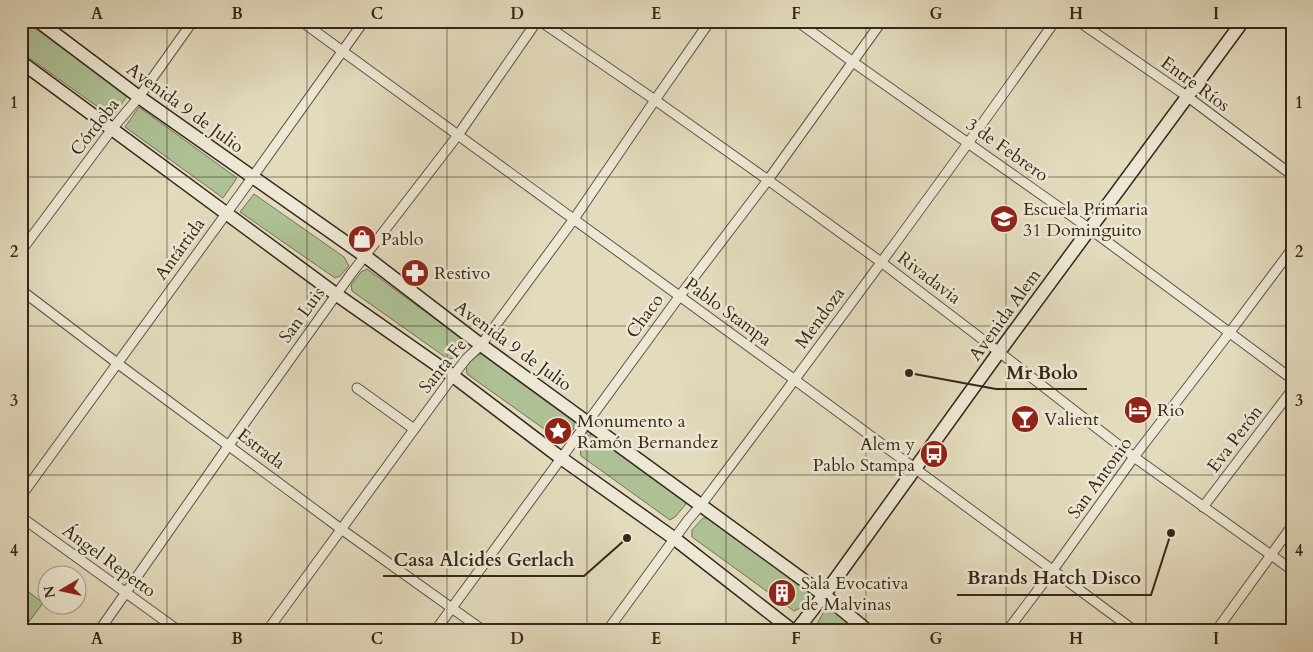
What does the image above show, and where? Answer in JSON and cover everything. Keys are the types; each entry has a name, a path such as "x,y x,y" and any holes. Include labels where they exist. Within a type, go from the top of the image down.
{"main road":[{"name":"Avenida 9 de Julio","path":"38,21 139,97 365,256 481,345 824,595 868,631"},
{"name":"Avenida Alem","path":"795,631 824,595 1243,21"},
{"path":"21,62 337,295 453,376 561,458 675,539 795,631"}],"street":[{"name":"Córdoba","path":"21,251 112,129 139,97 193,21"},
{"name":"Pablo Stampa","path":"301,21 795,380 1134,631"},
{"name":"Antártida","path":"21,496 364,21"},
{"name":"Rivadavia","path":"538,21 655,100 881,262 1134,457 1292,570"},
{"name":"San Luis","path":"99,631 229,445 365,256 458,135 538,21"},
{"name":"Santa Fe","path":"267,631 466,358 481,345 574,219 710,21"},
{"name":"3 de Febrero","path":"797,21 1090,229 1292,379"},
{"name":"Chaco","path":"435,631 679,296 768,180 882,21"},
{"name":"Mendoza","path":"607,631 795,380 969,143 1055,21"},
{"name":"Entre Ríos","path":"1078,21 1188,97 1292,175"},
{"name":"San Antonio","path":"1007,631 1134,457 1292,249"},
{"name":"Estrada","path":"21,290 117,364 341,529 484,631"},
{"path":"357,388 414,429"},
{"name":"Eva Perón","path":"1203,507 1292,390"},
{"name":"Ángel Repetto","path":"21,517 179,631"},
{"path":"1216,631 1292,526"}],"green space":[{"path":"27,22 127,96 112,117 21,52 21,25"},
{"path":"139,107 237,178 223,198 125,127"},
{"path":"254,194 344,257 349,266 340,276 335,278 240,212"},
{"path":"367,269 460,337 462,344 454,358 448,359 352,291 351,285 361,272"},
{"path":"484,352 574,421 574,429 565,439 561,441 467,374 466,365 473,358"},
{"path":"595,433 683,499 686,504 675,517 670,520 581,456 580,448 587,436"},
{"path":"703,518 709,518 806,587 809,593 800,608 794,611 692,537 692,530"},
{"path":"21,586 38,599 38,610 21,631"},
{"path":"826,608 833,608 860,631 822,631 817,624"}],"place":[{"name":"Escuela Primaria 31 Dominguito","path":"1004,219"},
{"name":"Pablo","path":"362,239"},
{"name":"Restivo","path":"415,273"},
{"name":"Mr Bolo","path":"909,373"},
{"name":"Rio","path":"1138,410"},
{"name":"Valient","path":"1025,419"},
{"name":"Monumento a Ramón Bernandez","path":"558,431"},
{"name":"Alem y Pablo Stampa","path":"934,454"},
{"name":"Brands Hatch Disco","path":"1171,533"},
{"name":"Casa Alcides Gerlach","path":"627,538"},
{"name":"Sala Evocativa de Malvinas","path":"782,593"}]}
